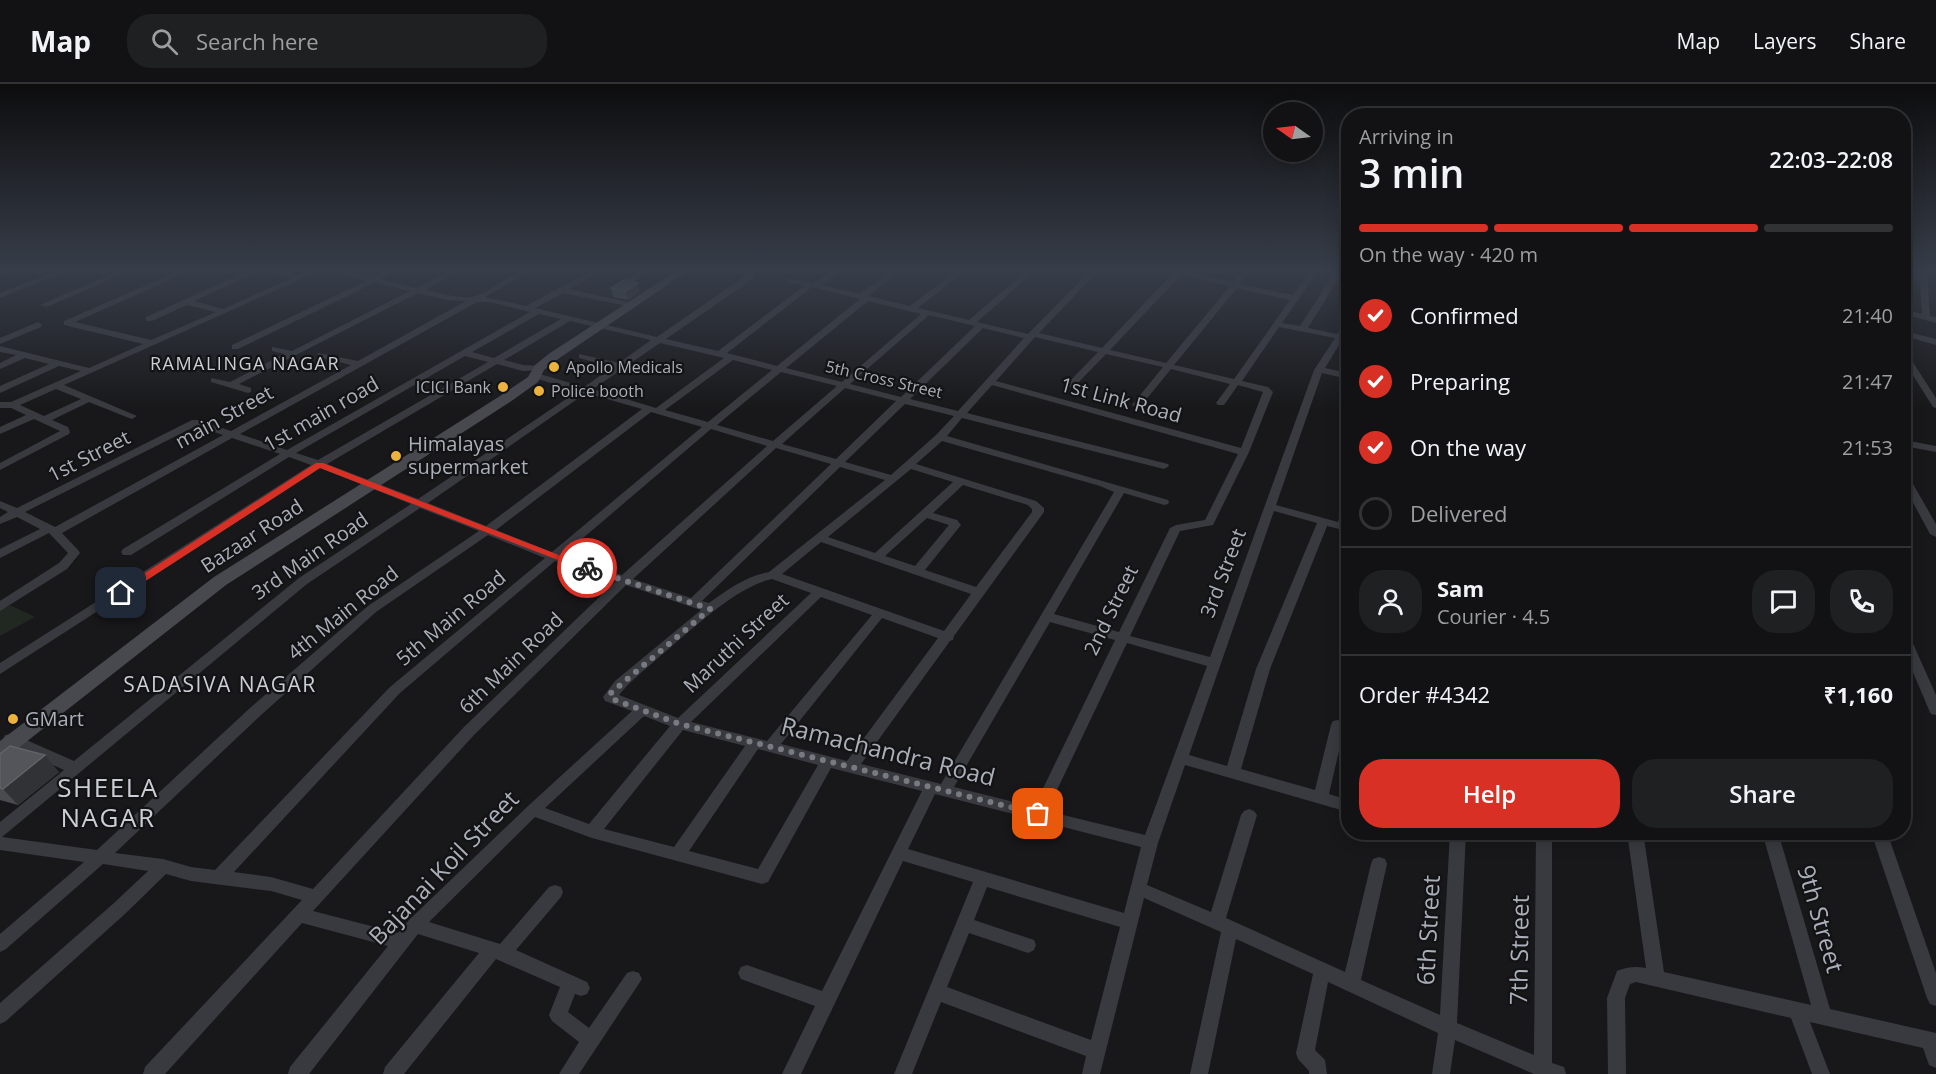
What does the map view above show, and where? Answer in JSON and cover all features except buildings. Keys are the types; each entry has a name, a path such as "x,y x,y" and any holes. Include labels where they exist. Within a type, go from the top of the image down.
{"main road":[{"name":"Bazaar Road","path":"5,743 194,593 537,372 610,317"},
{"path":"598,325 617,317"}],"street":[{"path":"80,317 67,323 150,343"},
{"path":"149,319 153,317"},
{"path":"0,410 209,317"},
{"path":"235,347 297,317"},
{"path":"231,385 364,317"},
{"name":"main Street","path":"0,555 52,531 442,317"},
{"name":"1st main road","path":"127,552 287,454 464,353 521,317"},
{"name":"5th Cross Street","path":"561,317 959,412 1164,466"},
{"name":"3rd Main Road","path":"0,831 303,581 690,317"},
{"path":"720,354 769,317"},
{"name":"5th Main Road","path":"220,876 395,690 710,426 782,369 841,317"},
{"name":"6th Main Road","path":"152,1074 469,731 623,581 774,445 922,317"},
{"path":"946,317 1265,389 1268,392 1244,452"},
{"path":"694,602 903,399 983,317"},
{"path":"773,575 893,479 940,437 959,412 990,382 1049,317"},
{"path":"1071,385 1135,317"},
{"path":"1137,405 1207,317"},
{"path":"1221,403 1281,317"},
{"path":"1303,329 1310,317"},
{"path":"1923,317 1936,320"},
{"path":"0,669 320,465 568,319"},
{"path":"1277,324 1340,337"},
{"path":"0,342 38,325"},
{"path":"1911,336 1936,342"},
{"name":"3rd Street","path":"1091,1074 1150,843 1213,663 1272,507 1319,370 1340,337"},
{"path":"0,349 87,370"},
{"path":"275,349 292,354"},
{"path":"464,353 537,372 585,390 893,479"},
{"path":"0,366 24,355"},
{"path":"321,355 358,364"},
{"path":"582,356 620,366"},
{"name":"4th Main Road","path":"0,944 99,857 263,704 372,609 487,531 731,357"},
{"path":"0,390 56,364"},
{"path":"250,364 264,368"},
{"path":"1911,366 1936,405"},
{"path":"1319,370 1341,375"},
{"path":"214,380 248,390"},
{"name":"1st Link Road","path":"990,382 1244,452"},
{"path":"55,386 132,416"},
{"path":"0,431 88,399"},
{"path":"0,405 12,405 64,429 65,432 0,467"},
{"name":"1st Street","path":"0,521 195,422 229,435"},
{"path":"229,435 320,465 554,557 710,609 758,576 773,575 948,637"},
{"path":"940,437 1164,502"},
{"path":"1911,444 1936,449"},
{"name":"2nd Street","path":"1038,814 1176,528 1209,523 1244,452"},
{"path":"851,766 980,593 1035,517 1038,508 1032,503 909,465"},
{"path":"876,558 961,482"},
{"path":"791,1074 898,853 1048,617 1120,491 1118,488"},
{"path":"1911,489 1936,534"},
{"path":"0,504 52,531 74,553 69,561 0,607"},
{"path":"1272,507 1341,526"},
{"path":"917,572 955,525 953,522 925,514"},
{"path":"1233,771 1263,669 1324,520"},
{"path":"821,538 980,593"},
{"name":"Maruthi Street","path":"592,832 680,724 820,591"},
{"name":"Ramachandra Road","path":"710,609 611,693 610,697 680,724 1150,843"},
{"path":"771,746 880,613"},
{"path":"1048,617 1213,663"},
{"path":"1911,653 1936,710"},
{"name":"Bajanai Koil Street","path":"297,1074 400,941 415,925 532,810 642,710"},
{"path":"1321,798 1338,725"},
{"path":"678,854 755,742"},
{"path":"5,743 75,768"},
{"path":"1180,758 1233,771 1341,804"},
{"path":"532,810 592,832 762,876 828,760"},
{"path":"1199,1074 1223,924 1250,815"},
{"name":"6th Street","path":"1441,1074 1448,1030 1458,840"},
{"name":"7th Street","path":"1545,840 1550,1071"},
{"path":"1636,840 1656,977"},
{"name":"9th Street","path":"1772,840 1824,1018"},
{"path":"1883,840 1936,998"},
{"path":"0,843 163,866 190,874 272,884 316,897"},
{"path":"898,853 1128,922"},
{"path":"1351,984 1379,864"},
{"path":"0,1015 163,866"},
{"path":"903,1074 982,880"},
{"path":"1137,888 1223,924 1448,1030 1550,1071"},
{"path":"392,1074 497,952 555,892"},
{"path":"300,915 400,941"},
{"path":"964,924 1028,945"},
{"path":"415,925 497,952 576,986 558,1016 584,1035 592,1038"},
{"path":"1322,971 1305,1053 1322,1072"},
{"path":"747,973 826,1001"},
{"path":"1617,1074 1616,998 1623,977 1636,974 1932,1041 1936,1059"},
{"path":"568,1074 633,979"},
{"path":"937,992 1096,1050"},
{"path":"1797,1011 1821,1074"}],"shaded area":[{"path":"10,605 35,617 0,636 0,610"}],"way so far":[{"path":"587,568 710,609 620,684 611,693 610,697 615,700 680,724 1038,814"}],"place":[{"name":"Apollo Medicals","path":"554,367"},
{"name":"ICICI Bank","path":"503,387"},
{"name":"Police booth","path":"539,391"},
{"name":"Himalayas supermarket","path":"396,456"},
{"name":"GMart","path":"13,719"}],"district":[{"name":"RAMALINGA NAGAR","path":"245,364"},
{"name":"SADASIVA NAGAR","path":"220,685"},
{"name":"SHEELA NAGAR","path":"108,803"}],"route":[{"path":"121,593 320,465 587,568"}]}
